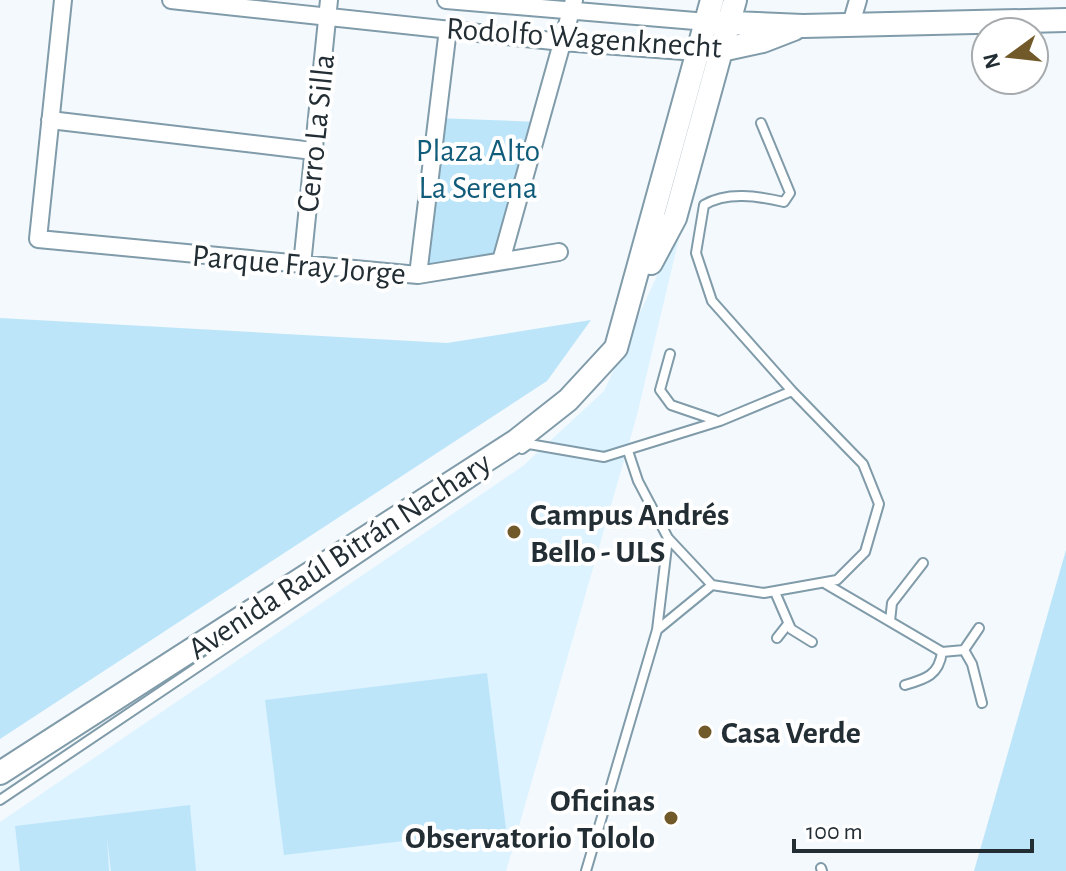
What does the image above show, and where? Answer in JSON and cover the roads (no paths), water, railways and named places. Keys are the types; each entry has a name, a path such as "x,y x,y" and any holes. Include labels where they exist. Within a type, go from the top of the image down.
{"main road":[{"name":"Avenida Raúl Bitrán Nachary","path":"0,773 516,441 568,400 608,358 616,348 633,295 697,52 716,15 735,0"},
{"name":"Avenida Raúl Bitrán Nachary","path":"633,295 675,218 721,52 716,15"},
{"name":"Rodolfo Wagenknecht","path":"716,15 803,26 1066,20"},
{"name":"Rodolfo Wagenknecht","path":"697,52 721,52 803,26"}],"street":[{"path":"63,0 50,120 313,151"},
{"name":"Rodolfo Wagenknecht","path":"171,0 328,8 448,29 562,42 697,52"},
{"name":"Rodolfo Wagenknecht","path":"446,0 716,15"},
{"path":"851,24 858,0"},
{"path":"501,261 572,6"},
{"name":"Cerro La Silla","path":"302,265 328,8"},
{"path":"418,275 448,29"},
{"name":"Parque Fray Jorge","path":"50,120 38,239 418,275 559,252"}],"lane":[{"path":"628,451 638,481 668,538 712,585 764,593 826,584 837,580 865,552 879,504 863,464 792,391 712,301 696,253 704,205 717,197 746,196 784,202 790,193 761,123"},
{"path":"670,354 660,390 671,405 720,421"},
{"path":"0,800 529,444 604,457 720,421 792,391"},
{"path":"586,871 657,630 668,538"},
{"path":"890,621 892,603 923,563"},
{"path":"826,584 942,652 964,650"},
{"path":"657,630 712,585"},
{"path":"775,592 788,624 812,642"},
{"path":"777,638 788,624"},
{"path":"964,650 979,628"},
{"path":"964,650 972,664 982,703"},
{"path":"905,685 929,679 941,664 942,652"}],"place":[{"name":"Campus Andrés Bello - ULS","path":"514,532"},
{"name":"Casa Verde","path":"705,732"},
{"name":"Oficinas Observatorio Tololo","path":"671,818"}],"park label":[{"name":"Plaza Alto La Serena","path":"478,168"}]}
